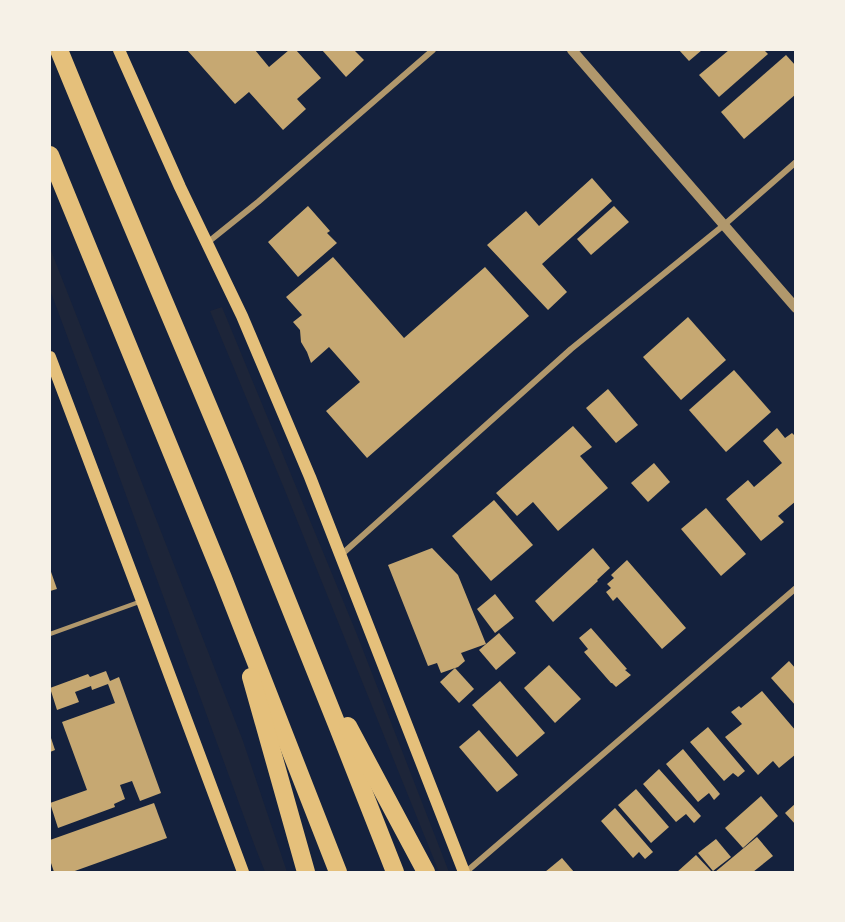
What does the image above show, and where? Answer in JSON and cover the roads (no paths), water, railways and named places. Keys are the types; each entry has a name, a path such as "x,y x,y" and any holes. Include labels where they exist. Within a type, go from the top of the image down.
{"highway":[{"path":"59,50 233,466 395,873"},
{"path":"50,155 223,578 338,873"},
{"path":"223,578 306,873"},
{"path":"307,648 426,873"}],"main road":[{"path":"120,50 180,187 255,346 310,477 465,873"},
{"path":"50,357 243,873"}],"street":[{"path":"207,243 258,202 433,50"},
{"path":"573,50 795,308"},
{"path":"341,555 571,349 724,225 795,162"},
{"path":"465,873 795,588"}],"lane":[{"path":"50,634 142,601"}]}
